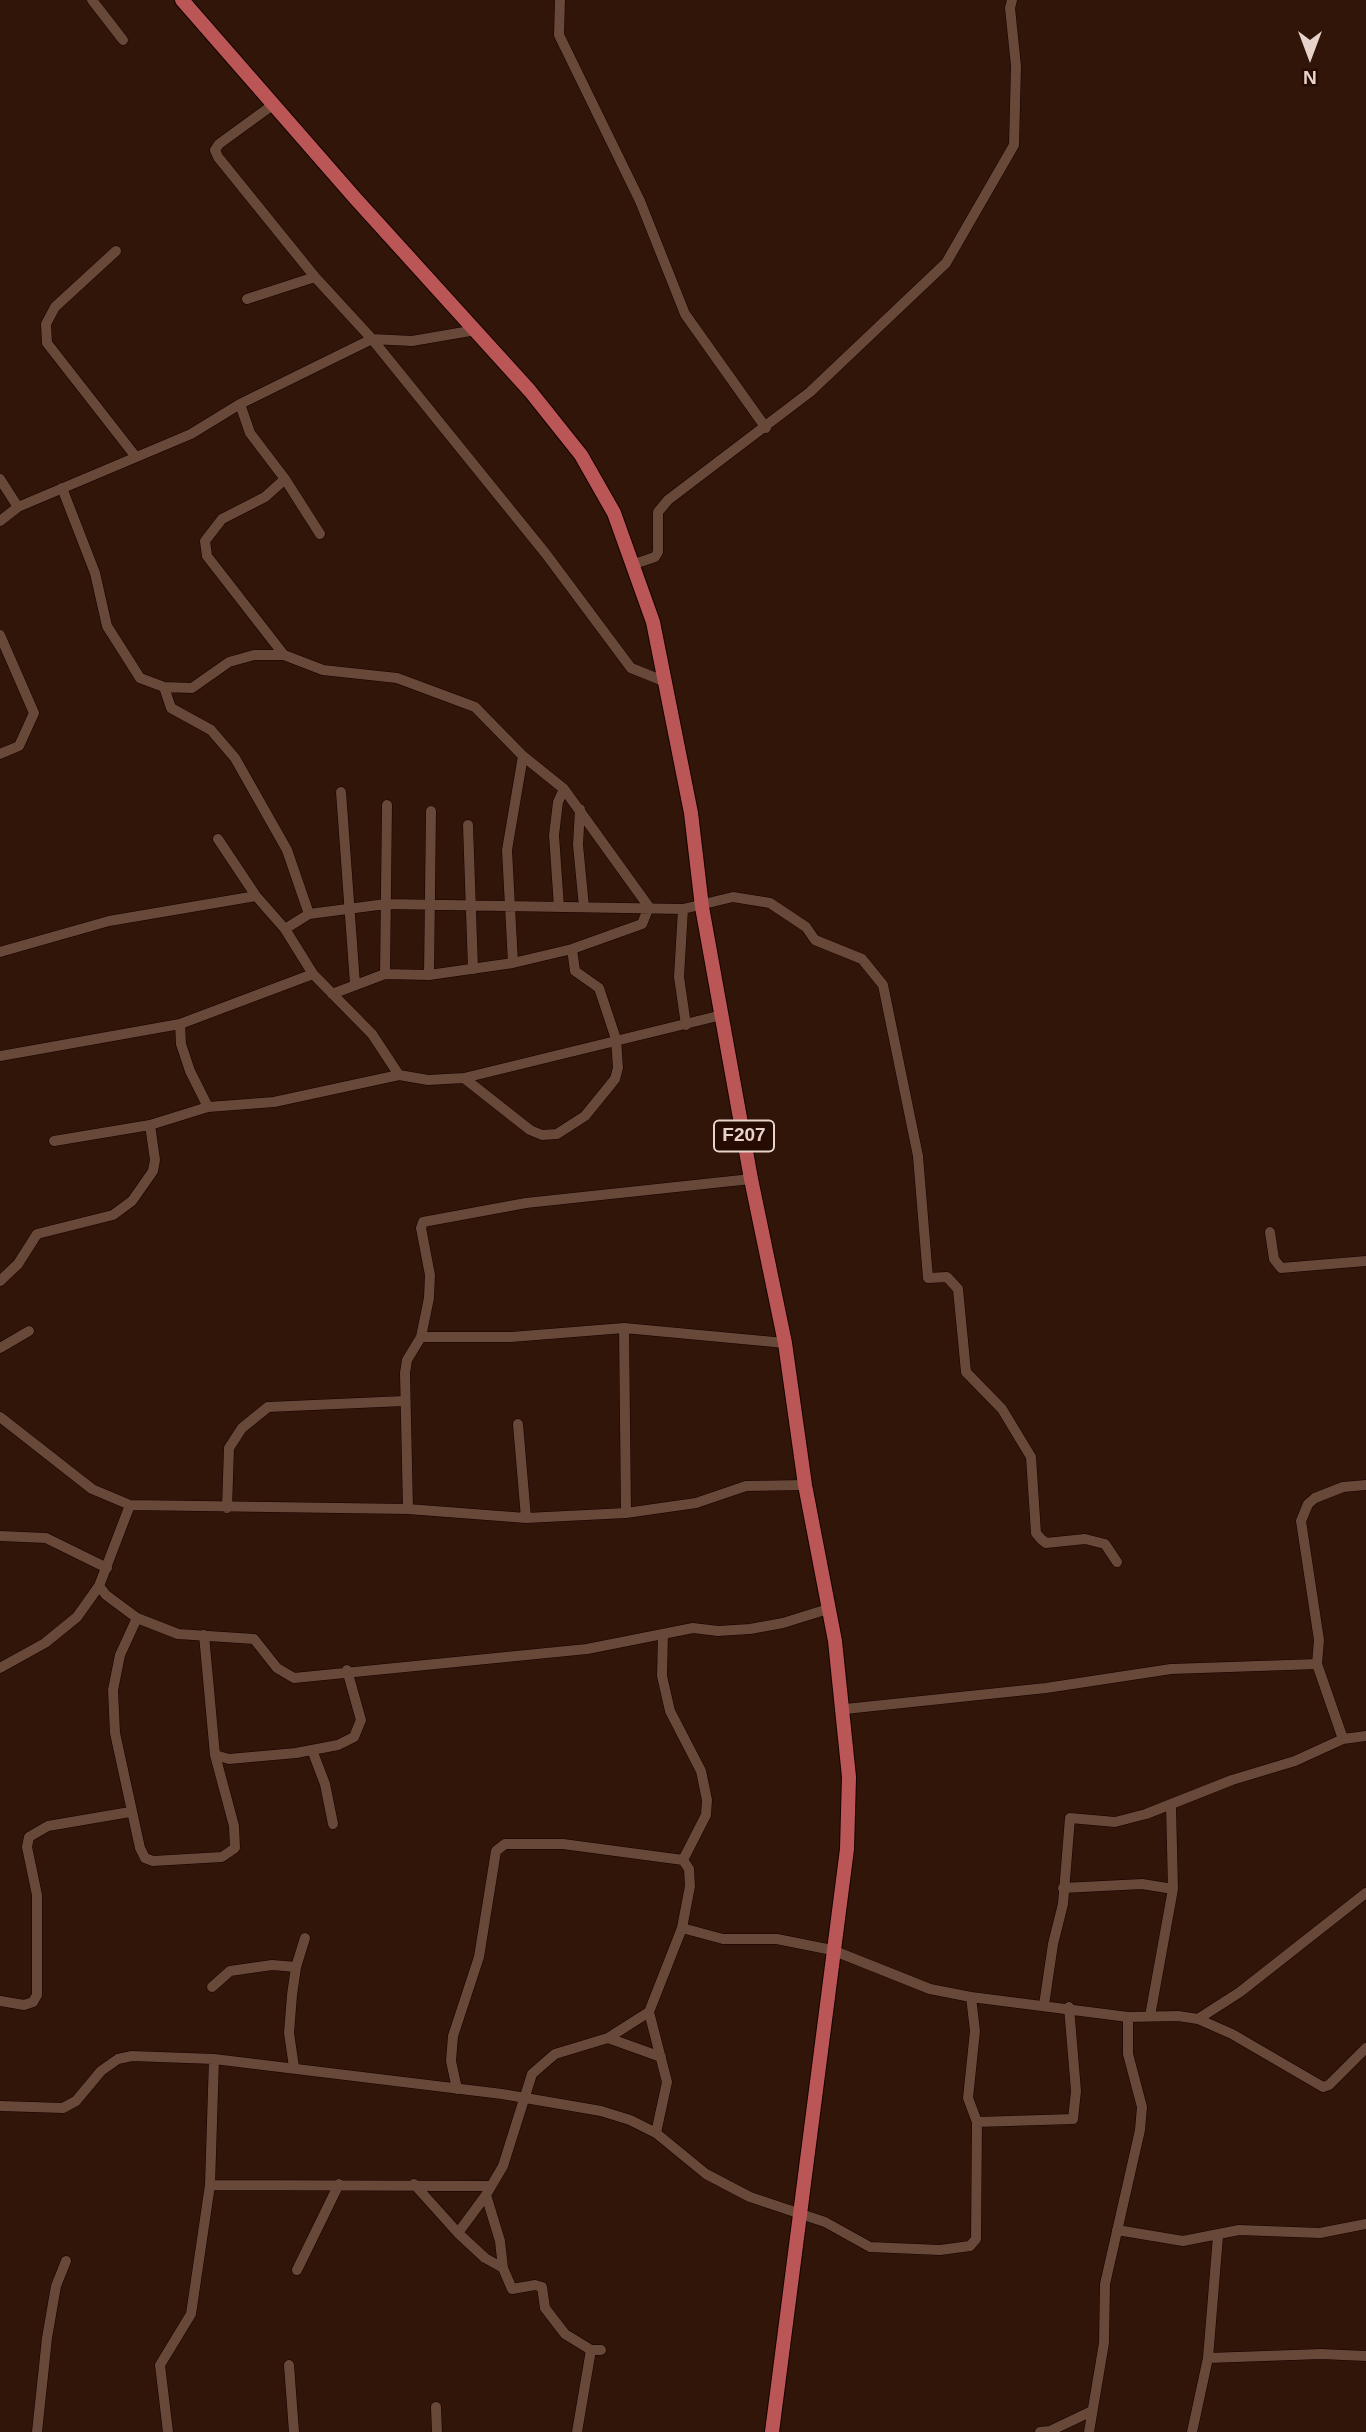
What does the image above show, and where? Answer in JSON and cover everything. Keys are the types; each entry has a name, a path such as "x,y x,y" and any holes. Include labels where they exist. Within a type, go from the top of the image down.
{"main road":[{"name":"F207","path":"182,0 530,391 581,456 614,513 653,622 691,813 702,906 751,1179 785,1343 805,1485 845,1709 849,1777 847,1849 772,2432"}],"street":[{"path":"92,0 123,40"},
{"path":"560,0 559,35 640,201 685,314 766,428"},
{"path":"634,564 655,557 659,552 658,512 661,507 810,392 946,263 1009,158 1017,131 1016,66 1010,8 1013,0"},
{"path":"274,104 219,144 215,150 315,277 372,339 546,554 631,668 666,682"},
{"path":"116,251 55,307 46,324 47,343 136,457"},
{"path":"247,299 315,277"},
{"path":"0,521 18,507 191,434 240,404 372,339 412,341 476,330"},
{"path":"240,404 250,433 285,479 320,534"},
{"path":"0,479 18,507"},
{"path":"284,655 207,555 205,541 222,519 265,497 285,479"},
{"path":"62,488 95,573 100,601 113,638 140,678 164,687 192,688 229,662 254,655 284,655 323,670 397,678 475,707 523,756 564,789 649,907"},
{"path":"0,635 34,713 19,746 0,754"},
{"path":"164,687 171,708 211,730 234,758 287,850 309,914"},
{"path":"513,963 507,850 523,756"},
{"path":"559,907 554,835 558,802 564,789"},
{"path":"341,792 355,984"},
{"path":"385,974 387,805"},
{"path":"580,809 578,845 584,907"},
{"path":"429,975 431,811"},
{"path":"468,825 473,968"},
{"path":"218,839 256,896 285,929 313,974 372,1034 399,1075"},
{"path":"0,952 109,921 256,896"},
{"path":"285,929 309,914 386,904 682,909 733,897 769,903 806,927 815,940 862,959 883,985 918,1156 928,1278 947,1277 958,1289 966,1373 1002,1409 1031,1457 1036,1533 1046,1543 1085,1539 1105,1544 1117,1562"},
{"path":"332,994 355,984 378,979 385,974 429,975 513,963 572,949 642,924 649,907"},
{"path":"682,909 679,977 686,1025"},
{"path":"464,1078 530,1130 542,1135 557,1134 585,1116 615,1079 618,1068 617,1039 599,988 575,971 572,949"},
{"path":"0,1056 180,1024 313,974"},
{"path":"54,1141 150,1125 208,1107 274,1102 399,1075 428,1080 464,1078 722,1015"},
{"path":"180,1024 181,1044 190,1071 208,1107"},
{"path":"0,1281 18,1264 37,1234 113,1215 132,1201 153,1171 155,1160 150,1125"},
{"path":"408,1509 404,1401 407,1360 421,1337 430,1275 422,1222 526,1203 751,1179"},
{"path":"1270,1232 1274,1259 1281,1268 1366,1261"},
{"path":"421,1337 511,1338 624,1328 785,1343"},
{"path":"624,1328 626,1513"},
{"path":"0,1348 29,1331"},
{"path":"227,1508 229,1448 242,1428 268,1408 404,1401"},
{"path":"0,1418 92,1489 130,1505 408,1509 526,1518 626,1513 696,1503 746,1486 805,1485"},
{"path":"519,1424 526,1518"},
{"path":"1343,1739 1317,1664 1319,1640 1301,1521 1303,1512 1315,1498 1327,1492 1366,1485"},
{"path":"0,1668 25,1656 77,1617 99,1586 130,1505"},
{"path":"0,1536 46,1538 107,1569"},
{"path":"99,1586 106,1595 137,1618 178,1634 254,1639 276,1668 294,1678 347,1670 587,1649 693,1628 718,1632 750,1629 783,1623 828,1609"},
{"path":"137,1618 120,1656 113,1690 116,1732 130,1812 140,1849 145,1858 153,1861 222,1857 235,1848 234,1826 215,1755 204,1634"},
{"path":"663,1634 662,1676 670,1711 701,1771 707,1800 706,1815 683,1860"},
{"path":"845,1709 1046,1688 1171,1669 1317,1664"},
{"path":"215,1755 229,1759 312,1751 338,1745 354,1737 361,1720 347,1670"},
{"path":"1044,2005 1053,1944 1063,1904 1070,1818 1115,1822 1171,1806 1232,1780 1295,1761 1343,1739 1366,1736"},
{"path":"312,1751 325,1784 333,1824"},
{"path":"1150,2016 1173,1889 1171,1806"},
{"path":"0,2001 24,2005 33,2002 37,1995 37,1895 27,1847 29,1837 48,1826 130,1812"},
{"path":"457,2089 452,2061 453,2036 479,1957 496,1851 505,1844 563,1844 683,1860 689,1869 690,1886 682,1928 649,2012 608,2038 555,2054 532,2074 503,2166 458,2233"},
{"path":"1063,1888 1142,1884 1173,1889"},
{"path":"1198,2019 1240,1992 1366,1893"},
{"path":"682,1928 723,1939 777,1939 832,1950 930,1989 971,1997 1069,2007 1128,2017 1198,2019 1232,2034 1323,2087 1329,2085 1366,2048"},
{"path":"294,2067 289,2033 296,1967 305,1938"},
{"path":"212,1987 230,1971 272,1965 296,1967"},
{"path":"0,2106 63,2108 76,2101 101,2071 118,2059 132,2056 214,2059 294,2067 525,2098 601,2111 630,2120 656,2133 706,2174 750,2197 825,2222 870,2246 940,2250 970,2246 976,2239 977,2122 968,2098 975,2031 971,1997"},
{"path":"977,2122 1073,2119 1076,2091 1069,2007"},
{"path":"649,2012 667,2082 656,2133"},
{"path":"1089,2432 1104,2343 1105,2284 1133,2170 1142,2107 1128,2053 1128,2017"},
{"path":"608,2038 661,2057"},
{"path":"168,2432 160,2365 191,2314 210,2185 214,2059"},
{"path":"297,2270 339,2184"},
{"path":"210,2185 414,2184 488,2190"},
{"path":"414,2184 458,2233 485,2258 503,2268"},
{"path":"488,2190 500,2241 503,2268 512,2289 542,2287 545,2308 565,2334 596,2350 577,2432"},
{"path":"1117,2230 1183,2241 1239,2230 1320,2233 1366,2224"},
{"path":"1192,2432 1208,2358 1218,2236"},
{"path":"37,2432 47,2338 56,2286 66,2262"},
{"path":"1208,2358 1321,2354 1366,2356"},
{"path":"289,2365 294,2432"},
{"path":"436,2407 437,2432"},
{"path":"1040,2432 1050,2431 1092,2411"}]}
